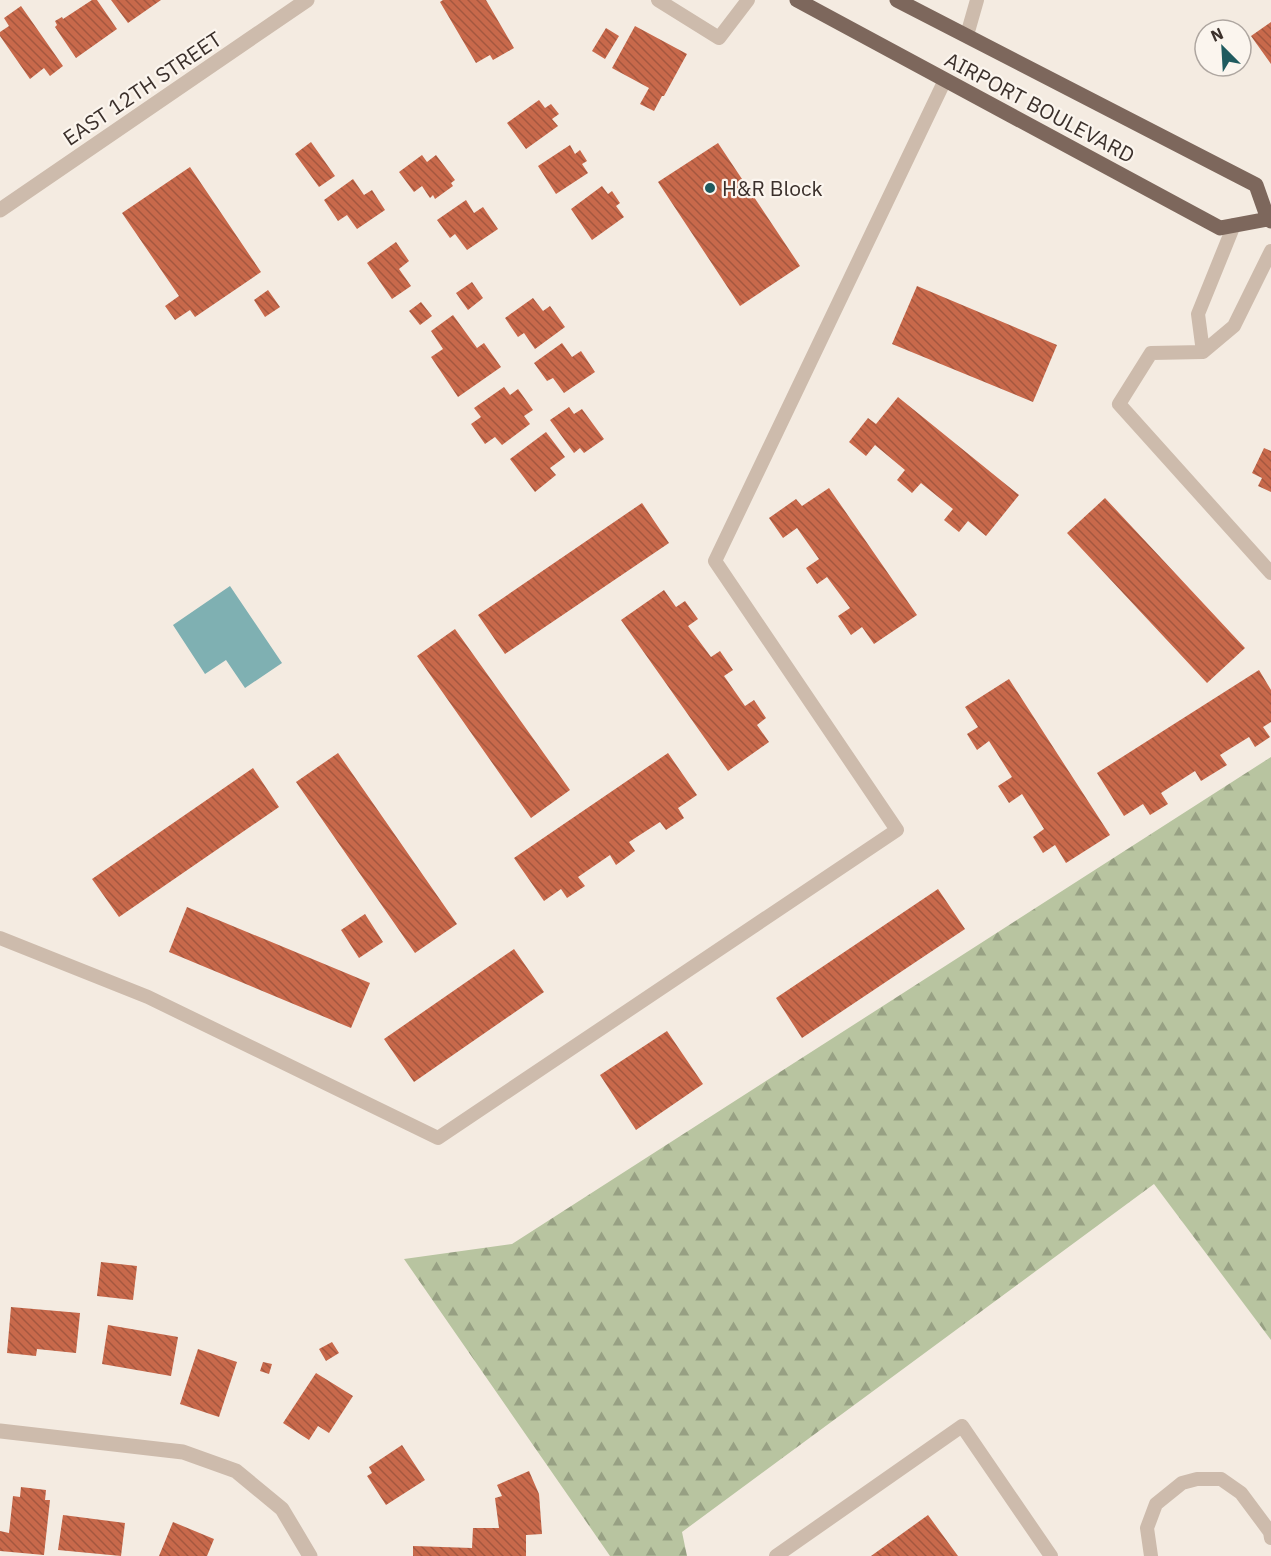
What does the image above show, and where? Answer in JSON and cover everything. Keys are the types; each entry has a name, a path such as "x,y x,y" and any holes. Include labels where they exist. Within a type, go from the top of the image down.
{"main road":[{"name":"AIRPORT BOULEVARD","path":"797,0 1220,228 1269,220 1256,185 897,0"}],"street":[{"name":"EAST 12TH STREET","path":"0,210 307,0"},
{"path":"0,1431 183,1452 236,1471 282,1509 310,1556"}],"lane":[{"path":"658,0 719,38 748,0"},
{"path":"967,35 977,0"},
{"path":"0,938 148,997 438,1138 897,830 715,561 945,80"},
{"path":"1203,352 1198,314 1234,225"},
{"path":"1271,251 1234,326 1203,352 1150,353 1119,404 1271,573"},
{"path":"776,1556 962,1426 1051,1556"},
{"path":"1152,1556 1147,1528 1156,1504 1182,1483 1197,1479 1221,1479 1241,1493 1270,1532 1271,1538"}],"green space":[{"path":"1271,757 1271,1340 1154,1184 682,1532 687,1556 610,1556 404,1259 512,1244"}],"water":[{"path":"230,586 282,663 245,688 226,660 205,674 173,625"}],"building":[{"path":"92,0 97,0 117,29 76,58 55,27 57,25 55,21 62,17 63,19"},
{"path":"111,0 161,0 128,23"},
{"path":"443,0 486,0 514,48 493,60 490,55 476,63 440,2"},
{"path":"21,6 63,66 50,76 44,68 30,79 0,36 0,32 9,26 4,18"},
{"path":"1271,22 1271,64 1253,39 1253,35"},
{"path":"635,26 687,54 654,111 640,104 649,88 612,68"},
{"path":"606,28 619,36 605,59 592,51"},
{"path":"539,100 545,108 551,104 559,114 552,119 558,126 526,149 507,123"},
{"path":"311,142 335,176 319,187 295,154"},
{"path":"718,143 800,266 740,306 658,182"},
{"path":"570,145 575,154 580,150 587,161 582,164 588,173 556,194 538,166"},
{"path":"422,155 427,162 436,155 455,180 451,183 453,186 435,199 433,195 430,198 422,186 414,192 399,172"},
{"path":"190,167 261,272 195,317 190,310 175,320 165,306 179,296 122,213"},
{"path":"353,179 364,195 372,190 385,210 357,229 347,215 338,221 324,200"},
{"path":"602,186 608,194 612,191 620,203 616,206 624,217 592,240 571,209"},
{"path":"466,200 474,213 483,207 498,229 467,250 455,234 450,238 437,220"},
{"path":"396,242 409,261 399,269 411,286 392,299 367,263"},
{"path":"472,282 483,298 468,310 456,293"},
{"path":"917,286 1057,345 1033,402 892,344"},
{"path":"268,290 280,307 265,317 254,300"},
{"path":"533,298 543,311 550,306 565,327 535,349 524,333 518,337 505,318"},
{"path":"421,302 432,316 420,325 409,311"},
{"path":"453,315 477,348 484,343 501,367 458,397 431,357 443,349 431,331"},
{"path":"562,343 572,357 581,351 595,372 564,393 553,378 547,381 534,363"},
{"path":"504,387 510,395 518,389 533,410 524,416 530,424 502,445 495,437 485,444 471,424 481,417 474,408"},
{"path":"898,397 1019,495 986,536 968,521 959,532 944,520 953,509 921,483 912,493 897,480 905,470 875,445 866,456 849,442 868,418 876,424"},
{"path":"569,407 574,414 582,409 604,439 584,453 580,448 574,453 550,420"},
{"path":"546,432 565,457 550,468 556,475 535,492 510,459"},
{"path":"1264,448 1271,451 1271,492 1258,486 1262,478 1252,473"},
{"path":"829,488 917,615 874,644 862,627 851,635 838,616 850,608 827,577 817,584 806,568 819,559 797,528 783,538 769,518 796,499 802,506"},
{"path":"1105,498 1245,648 1207,683 1067,533"},
{"path":"642,503 669,543 505,654 478,615"},
{"path":"664,590 676,607 685,601 698,619 688,626 711,657 720,651 733,670 724,676 745,706 754,700 766,718 757,725 769,742 728,771 621,620"},
{"path":"455,629 570,790 531,818 417,656"},
{"path":"1259,670 1271,690 1271,722 1263,727 1270,737 1255,747 1249,737 1220,755 1227,765 1201,781 1195,771 1161,793 1168,804 1150,815 1143,804 1124,816 1097,773"},
{"path":"1009,679 1110,835 1066,863 1055,845 1043,853 1033,837 1044,829 1022,794 1009,803 998,786 1012,777 989,741 977,750 967,734 978,727 965,707"},
{"path":"338,753 457,924 415,953 296,782"},
{"path":"668,753 697,795 678,808 684,818 666,830 660,822 629,842 635,851 616,865 610,855 578,877 585,886 567,898 561,889 544,901 514,858"},
{"path":"253,768 279,807 119,917 92,879"},
{"path":"938,889 965,929 802,1038 776,998"},
{"path":"187,907 370,983 351,1028 169,952"},
{"path":"365,914 383,942 359,958 341,930"},
{"path":"514,949 544,992 414,1082 384,1039"},
{"path":"667,1031 703,1084 636,1130 600,1075"},
{"path":"101,1262 137,1266 133,1300 97,1296"},
{"path":"11,1307 80,1313 76,1353 37,1349 36,1356 7,1353"},
{"path":"108,1325 178,1337 171,1376 102,1364"},
{"path":"332,1342 339,1353 326,1361 319,1349"},
{"path":"198,1349 237,1362 219,1417 180,1404"},
{"path":"263,1362 272,1364 269,1374 260,1371"},
{"path":"316,1373 353,1396 329,1433 318,1426 309,1440 283,1423"},
{"path":"402,1445 425,1480 386,1505 367,1476 372,1473 369,1467"},
{"path":"529,1471 539,1494 542,1534 526,1535 526,1556 413,1556 413,1546 472,1548 473,1528 499,1528 495,1498 502,1496 497,1485"},
{"path":"21,1487 46,1490 45,1500 50,1500 44,1555 0,1551 0,1531 9,1533 13,1496 20,1497"},
{"path":"63,1515 125,1523 121,1556 58,1550"},
{"path":"928,1515 958,1556 871,1556"},
{"path":"173,1522 214,1539 207,1556 159,1556"}],"place":[{"name":"H&R Block","path":"710,188"}]}
